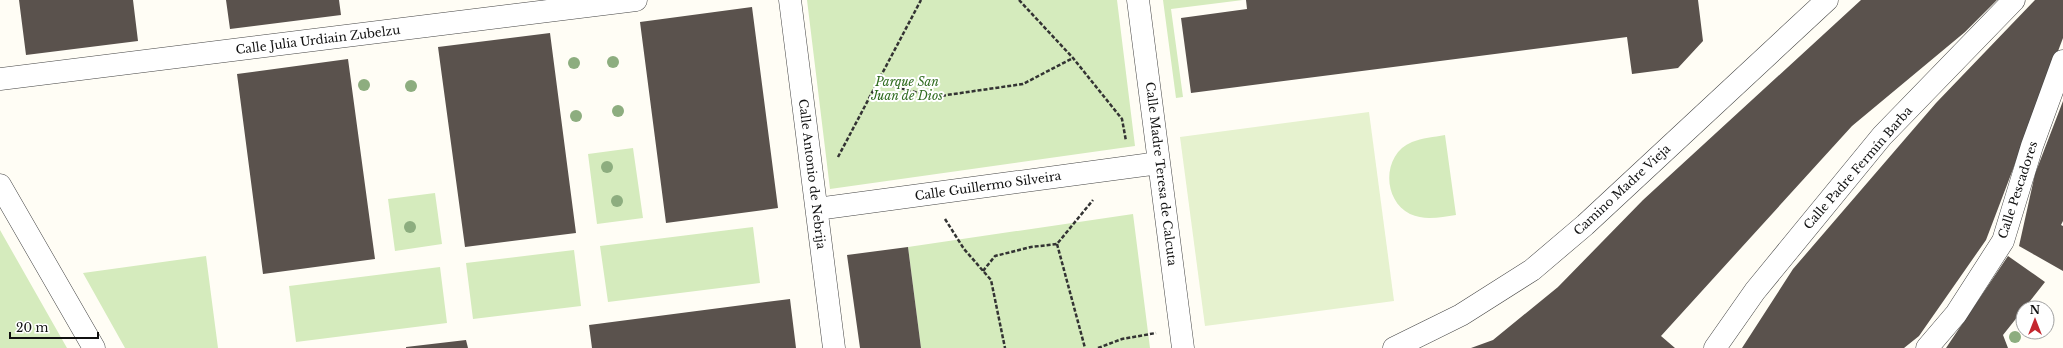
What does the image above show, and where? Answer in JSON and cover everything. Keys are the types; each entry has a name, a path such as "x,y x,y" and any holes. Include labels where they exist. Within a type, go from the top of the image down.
{"street":[{"name":"Calle Julia Urdiain Zubelzu","path":"0,79 636,0"},
{"name":"Calle Antonio de Nebrija","path":"790,0 834,348"},
{"name":"Calle Madre Teresa de Calcuta","path":"1138,0 1182,339"},
{"name":"Camino Madre Vieja","path":"1394,348 1461,315 1532,270 1591,219 1827,0"},
{"name":"Calle Padre Fermín Barba","path":"1714,348 1755,291 1882,136 2014,0"},
{"name":"Calle Pescadores","path":"1927,348 1956,314 2003,241 2032,146 2063,61"},
{"name":"Calle Guillermo Silveira","path":"816,209 1159,163"},
{"path":"0,185 94,348"}],"path":[{"path":"838,162 838,156 921,0"},
{"path":"983,271 995,256 1031,247 1057,244 1085,212 1113,169 1109,146 1126,141 1122,119 1073,58 1019,0"},
{"path":"878,82 933,97 1023,84 1073,58"},
{"path":"929,194 964,249 991,280 1005,348"},
{"path":"1057,244 1085,348"},
{"path":"1098,348 1122,339 1182,339"}],"green space":[{"name":"Parque San Juan de Dios","path":"807,0 1117,0 1135,146 830,189"},
{"path":"1163,0 1243,0 1171,9 1183,97 1176,98"},
{"path":"1369,112 1394,301 1205,326 1180,137"},
{"path":"1445,135 1456,215 1427,218 1410,214 1394,199 1390,188 1389,177 1395,156 1402,148 1412,142"},
{"path":"633,148 643,218 597,224 588,154"},
{"path":"435,193 442,244 395,251 388,199"},
{"path":"1133,214 1150,348 921,348 908,247"},
{"path":"753,227 760,283 608,302 600,246"},
{"path":"0,230 67,348 0,348"},
{"path":"574,250 581,306 473,319 466,263"},
{"path":"206,256 218,348 125,348 83,273"},
{"path":"440,267 447,323 296,342 289,286"}],"building":[{"path":"19,0 133,0 138,41 26,55"},
{"path":"226,0 339,0 341,15 230,29"},
{"path":"1246,0 1698,0 1703,41 1678,68 1632,74 1627,37 1191,93 1181,18 1247,9"},
{"path":"1861,0 1997,0 1965,32 1852,126 1661,336 1675,348 1471,348 1493,340 1558,287 1643,200"},
{"path":"2035,0 2063,0 2063,38 1986,240 1919,336 1904,348 1742,348 1793,269 1936,103"},
{"path":"752,7 778,208 666,223 640,22"},
{"path":"550,33 576,233 465,247 438,47"},
{"path":"348,59 375,259 263,274 237,74"},
{"path":"2063,101 2063,221 2061,225 2063,226 2063,271 2019,246 2035,174"},
{"path":"908,247 921,348 860,348 847,255"},
{"path":"2008,256 2045,282 2031,300 2015,300 2015,320 2003,335 2008,348 1946,348"},
{"path":"790,299 796,348 592,348 589,325"},
{"path":"466,340 468,348 406,348 406,347"}]}
